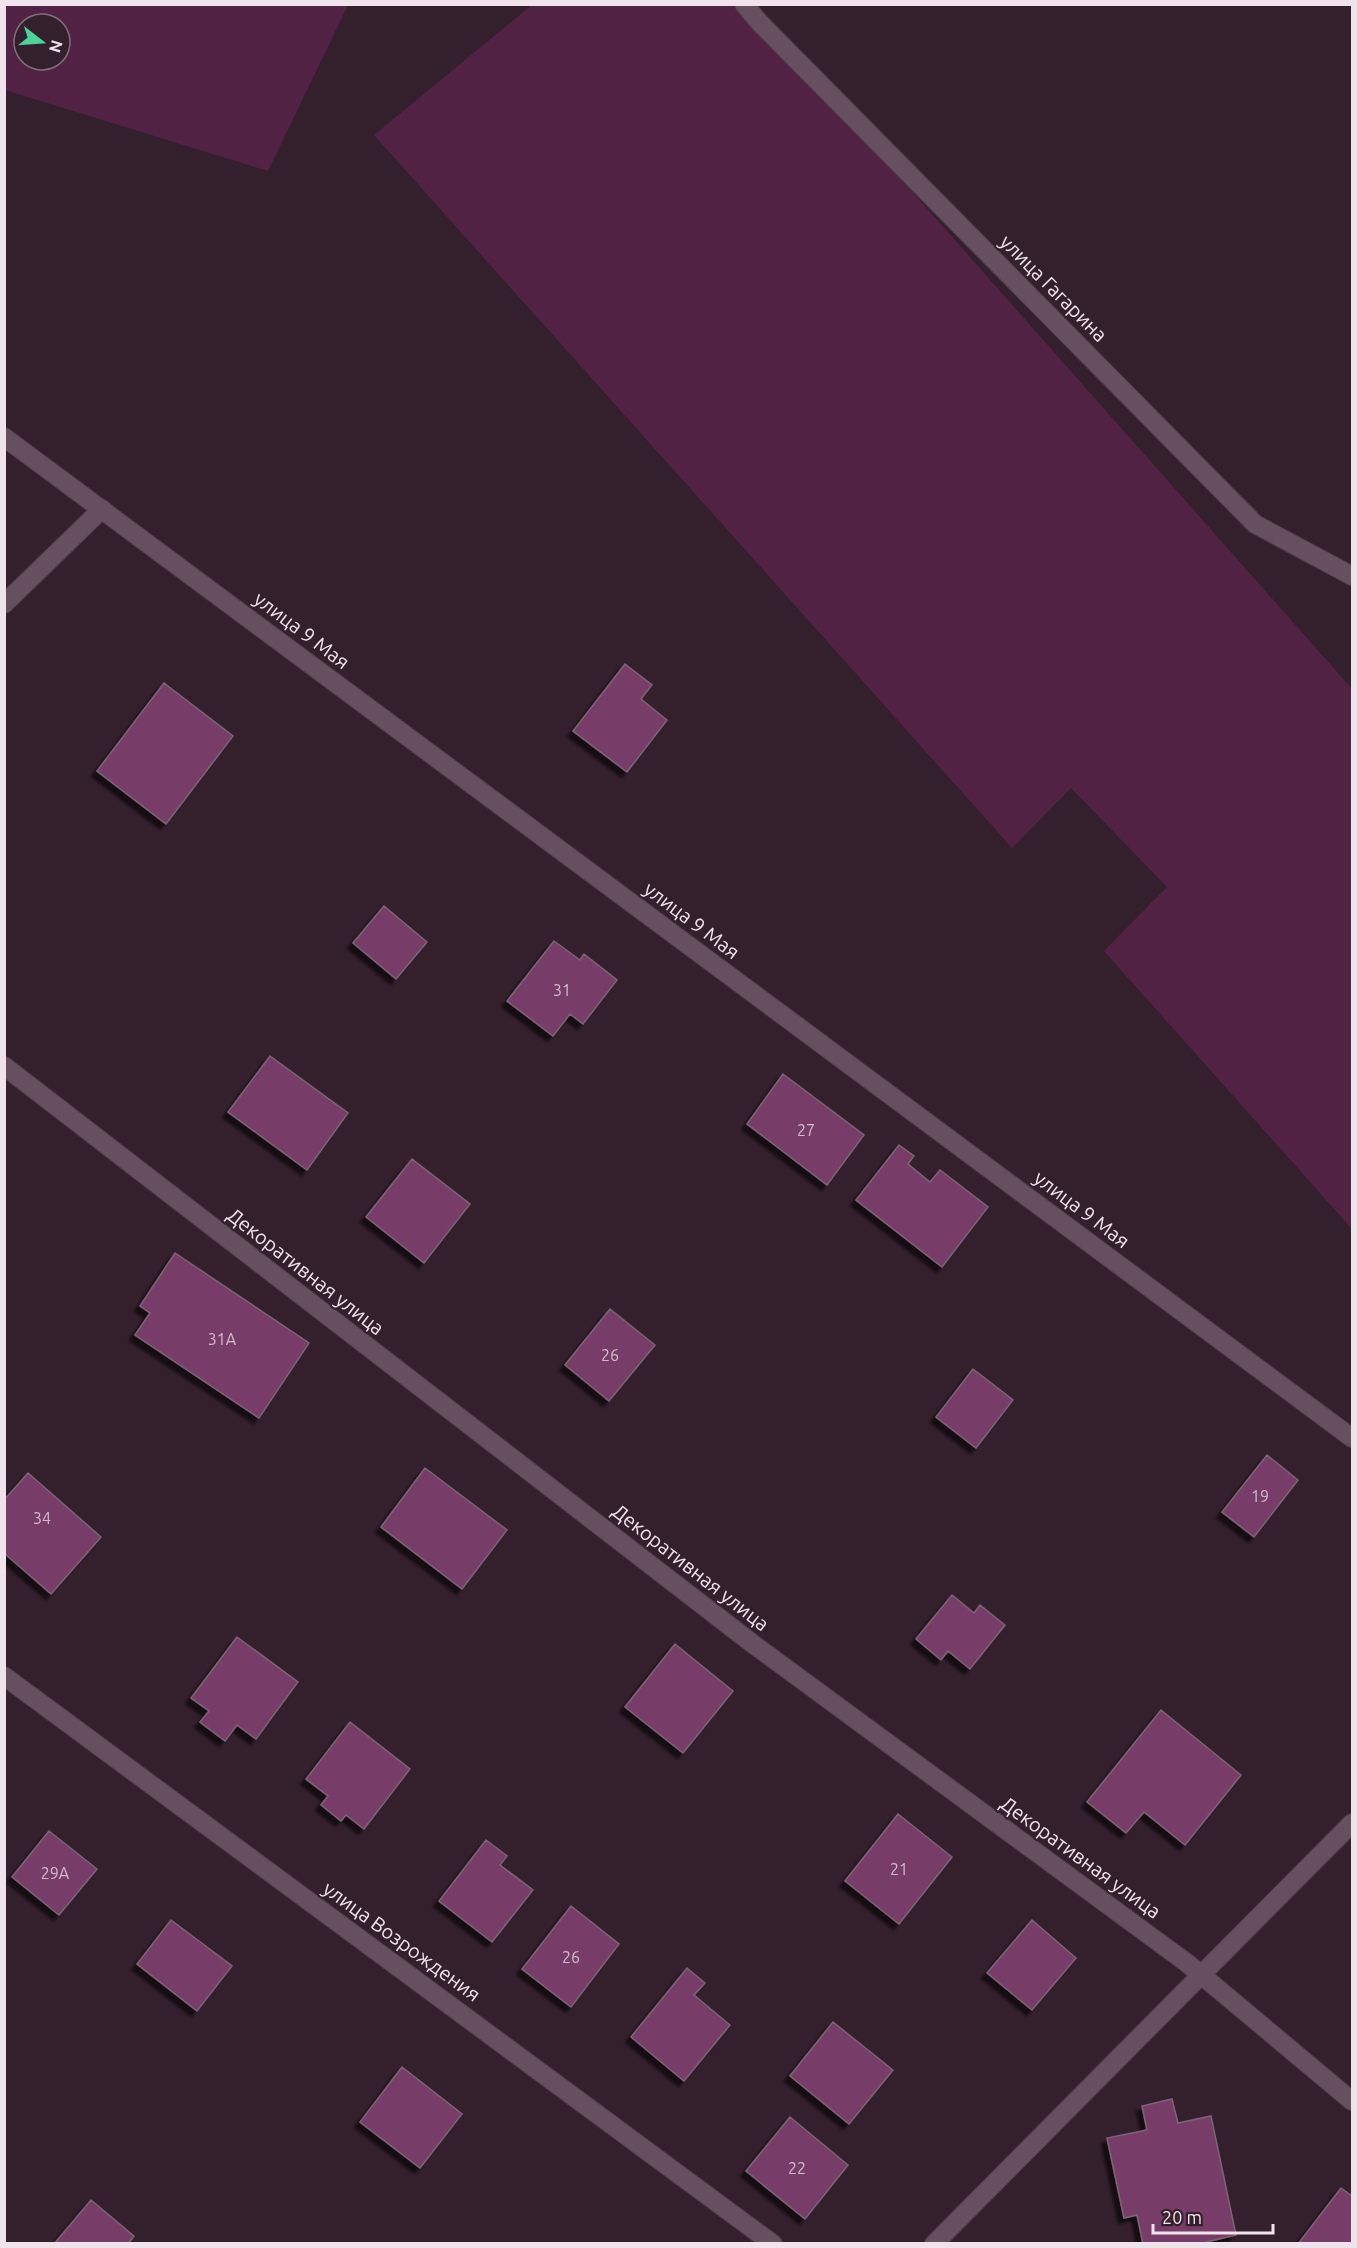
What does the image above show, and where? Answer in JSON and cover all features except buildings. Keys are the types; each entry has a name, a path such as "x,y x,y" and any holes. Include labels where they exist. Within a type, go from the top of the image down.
{"street":[{"name":"улица Гагарина","path":"744,4 784,48 1255,524 1353,576"},
{"name":"улица 9 Мая","path":"4,437 1353,1438"},
{"path":"4,604 102,509"},
{"name":"Декоративная улица","path":"4,1066 753,1644 1201,1974 1353,2101"},
{"name":"улица Возрождения","path":"4,1676 773,2244"},
{"path":"934,2244 1353,1823"}],"shaded area":[{"path":"4,5 348,5 268,171 5,90"},
{"path":"532,5 747,5 1352,689 1352,1229 1104,951 1167,887 1071,788 1012,848 374,135"}]}
